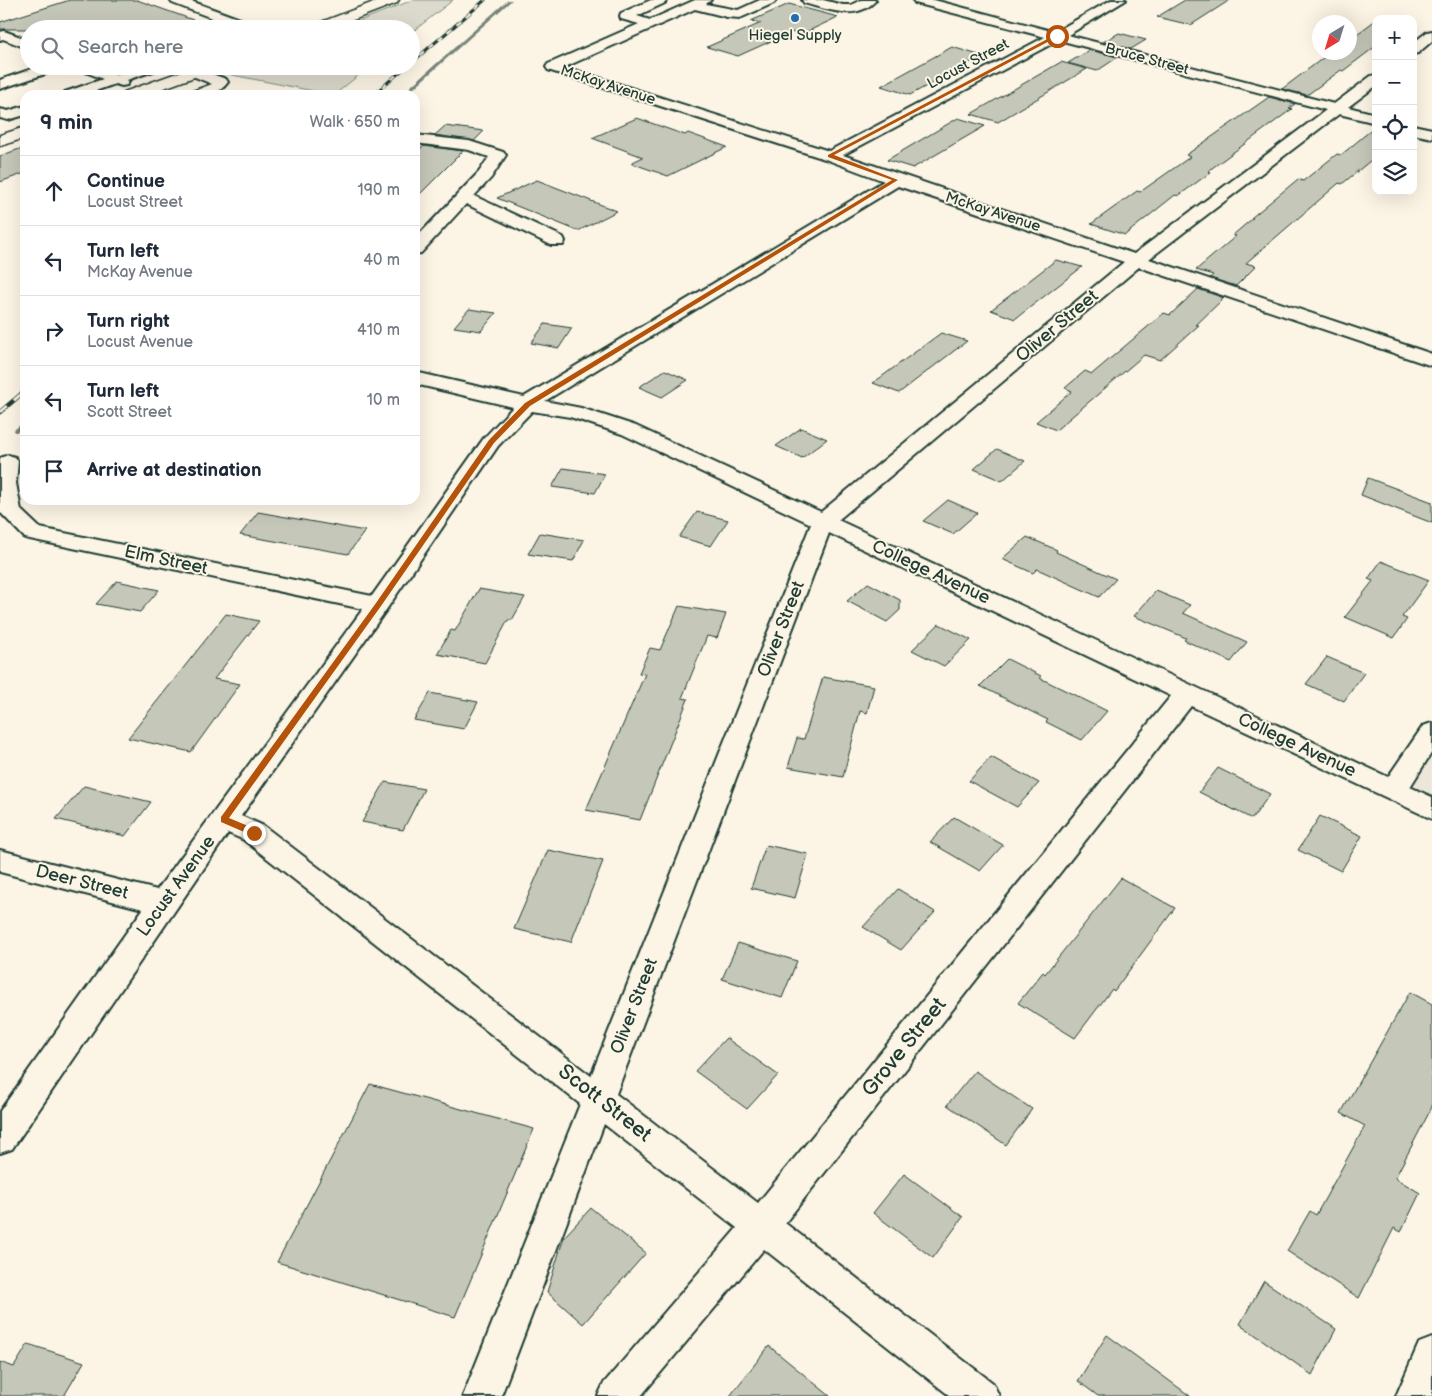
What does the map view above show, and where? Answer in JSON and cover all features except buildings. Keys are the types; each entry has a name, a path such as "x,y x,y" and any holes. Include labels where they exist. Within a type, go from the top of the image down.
{"main road":[{"path":"340,20 392,0"},
{"path":"145,90 187,75"},
{"path":"1,140 20,134"}],"street":[{"path":"176,0 230,20"},
{"path":"661,0 626,16 650,24 699,2 734,14 740,14 770,0"},
{"path":"808,0 843,9 853,9 870,0"},
{"name":"Bruce Street","path":"919,0 1372,118"},
{"name":"Locust Street","path":"830,156 1057,36 1120,0"},
{"name":"McKay Avenue","path":"650,24 552,67 830,156 896,180 1432,360"},
{"path":"1,35 20,42"},
{"path":"1417,47 1432,35"},
{"path":"0,85 29,75"},
{"path":"105,75 132,90"},
{"path":"84,90 127,75"},
{"path":"203,75 221,82 217,87 209,90"},
{"name":"Oliver Street","path":"482,1396 823,521 1136,260 1372,82"},
{"path":"0,113 8,116 20,112"},
{"path":"1417,130 1432,134"},
{"path":"420,140 455,144 493,152 498,156 485,175 420,244"},
{"name":"Locust Avenue","path":"0,1138 163,903 378,605 491,442 528,404 896,180"},
{"path":"464,197 557,241"},
{"name":"College Avenue","path":"420,379 528,404 574,412 629,430 1432,809"},
{"name":"Elm Street","path":"11,460 5,483 10,512 33,533 378,605"},
{"name":"Grove Street","path":"618,1396 762,1225 1187,694"},
{"path":"1394,790 1432,732"},
{"name":"Scott Street","path":"224,820 254,833 762,1225 980,1396"},
{"name":"Deer Street","path":"0,861 163,903"},
{"path":"1415,1396 1432,1356"}],"shaded area":[{"path":"413,0 453,0 420,26 420,20 362,20"},
{"path":"232,75 359,75 340,90 309,90"},
{"path":"1432,731 1432,809 1393,791"}],"waterway":[{"path":"409,90 510,0"},
{"path":"16,431 20,427"}],"railway":[{"path":"420,55 485,0"},
{"path":"379,90 396,75"},
{"path":"0,412 20,395"}],"place":[{"name":"Hiegel Supply","path":"795,18"}],"route":[{"path":"254,833 224,820 378,605 491,442 528,404 896,180 830,156 1057,36"}]}
